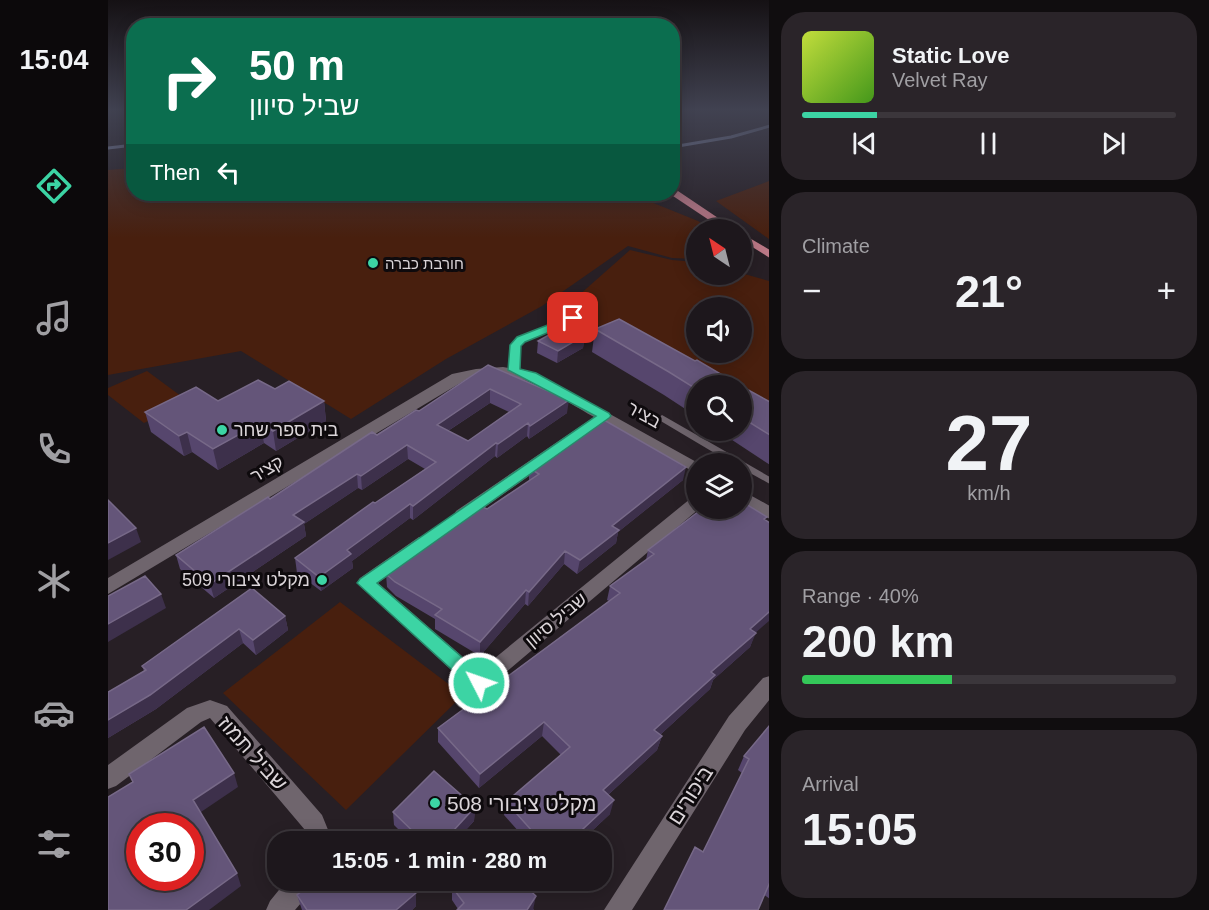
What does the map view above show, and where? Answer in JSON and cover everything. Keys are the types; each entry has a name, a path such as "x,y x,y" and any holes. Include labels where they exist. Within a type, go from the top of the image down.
{"main road":[{"path":"680,190 701,210"},
{"path":"680,196 714,219"},
{"path":"752,243 769,254"}],"street":[{"name":"קציר","path":"108,587 457,377 485,370 514,370 531,376 604,416"},
{"name":"בציר","path":"604,416 686,462"},
{"name":"שביל סיוון","path":"604,416 366,583 479,683 686,511"},
{"path":"752,502 769,513"},
{"name":"ביכורים","path":"616,910 737,723 769,685"},
{"name":"שביל תמוז","path":"108,778 195,715 210,709 220,713 314,823 317,831"},
{"path":"279,910 295,891"}],"lane":[{"path":"514,370 515,345 521,339 573,318"},
{"name":"בציר","path":"662,418 719,453"},
{"name":"בציר","path":"752,472 769,481"}],"shaded area":[{"path":"126,169 126,201 648,201 693,219 686,219 686,259 672,258 628,246 542,306 446,359 351,419 241,351 108,375 108,170"},
{"path":"769,181 769,239 752,227 752,219 741,219 716,201"},
{"path":"630,250 686,261 686,285 752,285 752,276 769,281 769,420 752,410 752,375 694,375 632,338 561,311"},
{"path":"147,371 189,402 144,423 108,395 108,388"},
{"path":"340,602 463,695 346,810 223,693"}],"building":[{"path":"619,319 686,356 686,363 702,363 722,375 686,375 686,383 595,329"},
{"path":"565,326 585,335 558,351 538,341"},
{"path":"488,365 569,400 530,426 528,423 498,444 496,443 413,506 410,504 347,550 351,554 319,577 295,558 373,502 375,503 436,462 407,445 361,476 357,474 293,515 304,522 210,584 176,555 268,497 270,499 372,432 377,435 416,410 419,411","holes":["490,389 521,404 468,441 437,425"]},
{"path":"258,380 275,389 289,381 324,401 273,431 260,423 213,449 187,432 179,436 145,412 196,387 218,401"},
{"path":"752,392 769,401 769,434 752,424"},
{"path":"604,420 686,467 612,526 619,530 580,560 565,551 529,592 526,590 480,642 435,615 442,609 395,582 386,574 419,543 476,504 487,509 539,474 529,468"},
{"path":"108,500 136,528 108,543"},
{"path":"752,508 767,517 764,519 769,522 769,612 750,629 756,633 711,672 715,675 654,730 662,736 603,790 614,800 581,831 532,831 506,802 570,747 544,722 480,774 438,728 620,593 610,586 654,554 648,550 689,519 752,519"},
{"path":"145,576 161,594 108,624 108,596"},
{"path":"252,588 285,616 253,640 239,629 150,695 108,720 108,692 146,670 142,666"},
{"path":"769,726 769,884 758,910 664,910 695,847 703,852 749,759 744,756"},
{"path":"204,727 234,773 193,800 201,813 126,813 126,891 204,891 204,818 237,873 186,910 108,910 108,797 133,782 129,774"},
{"name":"מקלט ציבורי 508","path":"434,771 475,807 453,831 413,831 393,812"},
{"path":"302,891 414,891 416,893 396,910 307,910 297,895"},
{"path":"455,891 531,891 536,896 527,910 457,910 464,903"}],"place":[{"name":"חורבת כברה","path":"373,263"},
{"name":"בית ספר שחר","path":"222,430"},
{"name":"מקלט ציבורי 509","path":"322,580"},
{"name":"מקלט ציבורי 508","path":"435,803"}],"route":[{"path":"479,683 366,583 604,416 531,376 514,370 515,345 521,339 573,318"}]}
